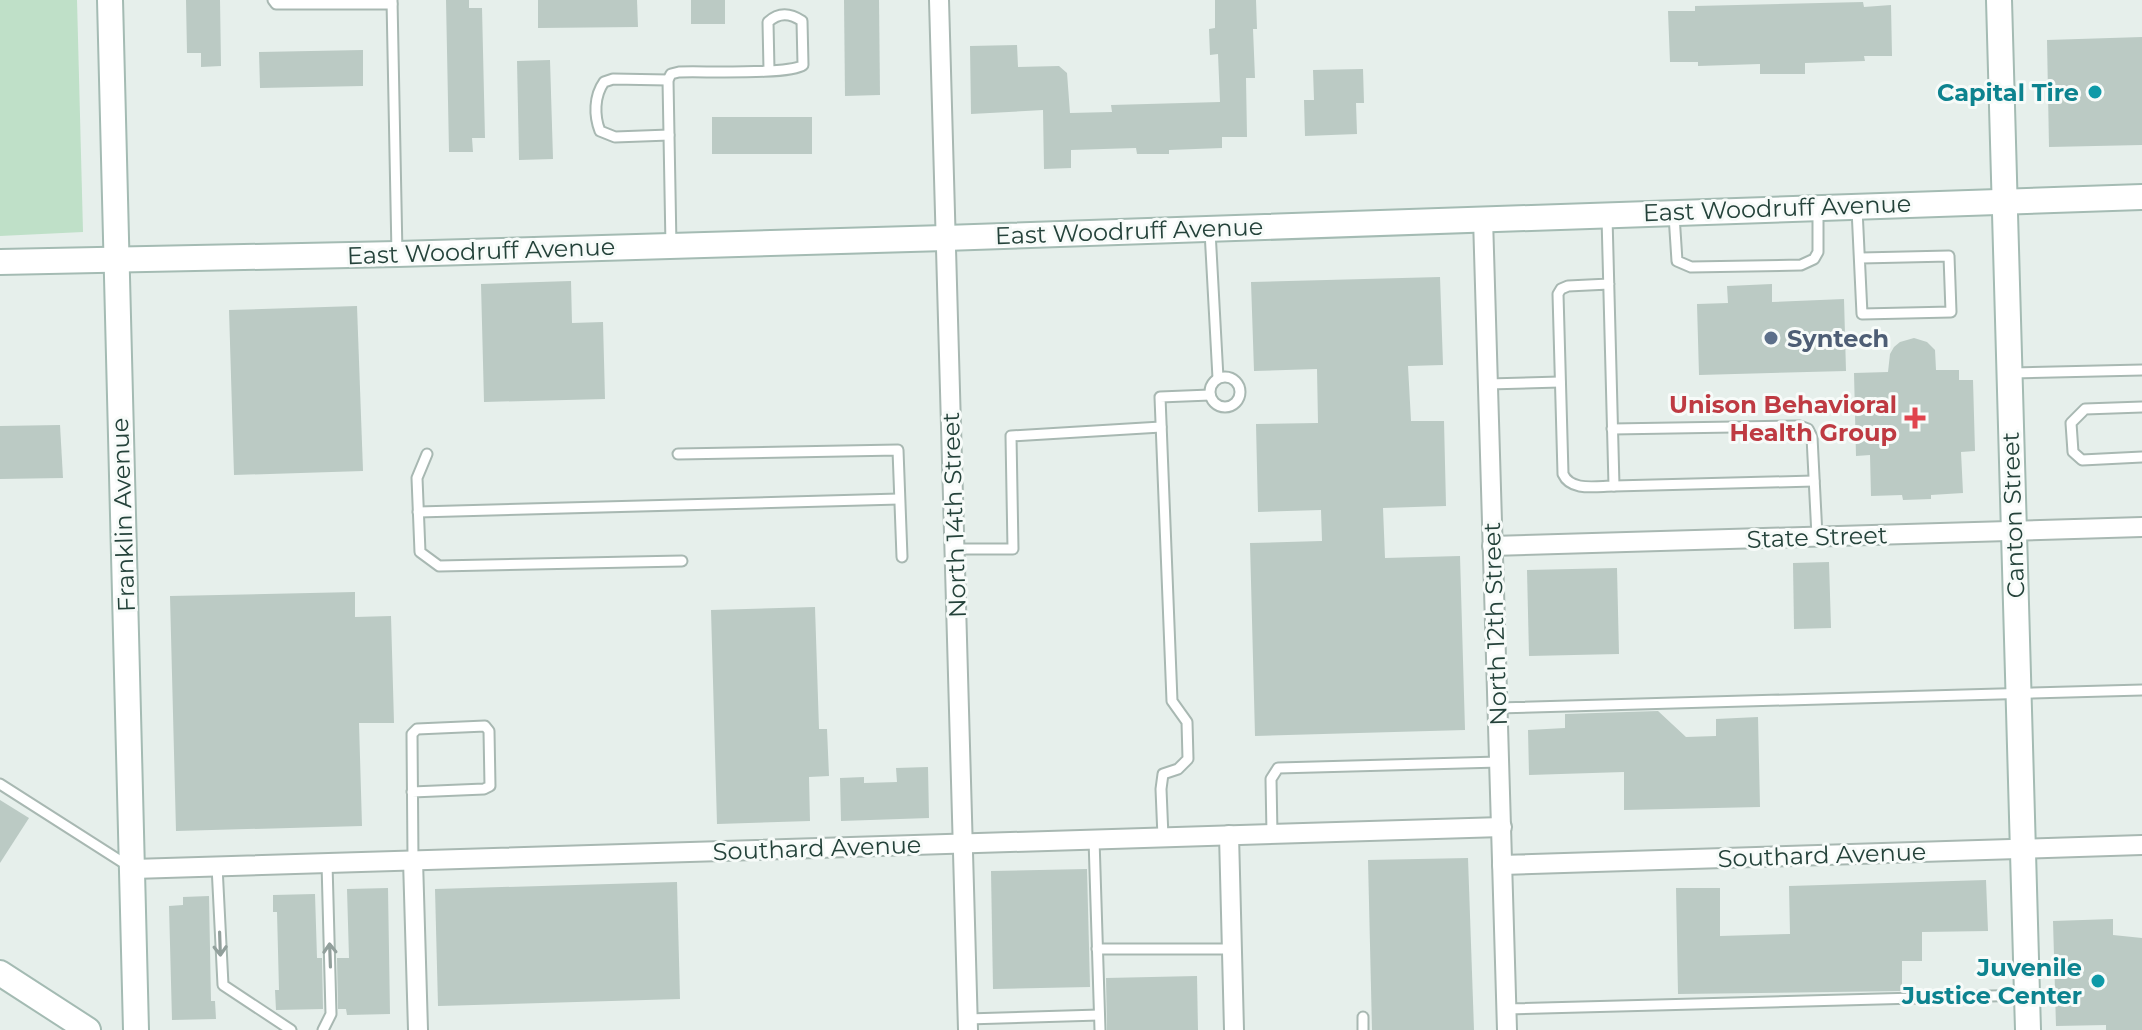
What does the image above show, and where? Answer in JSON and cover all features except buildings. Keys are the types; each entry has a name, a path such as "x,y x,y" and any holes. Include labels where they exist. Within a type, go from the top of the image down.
{"street":[{"name":"Franklin Avenue","path":"110,0 136,1030"},
{"name":"North 14th Street","path":"939,0 968,1024"},
{"name":"Canton Street","path":"1999,0 2028,1030"},
{"name":"East Woodruff Avenue","path":"0,262 945,238 2142,197"},
{"name":"North 12th Street","path":"1483,218 1507,1030"},
{"name":"State Street","path":"1492,546 2142,527"},
{"name":"Southard Avenue","path":"133,869 1502,827"},
{"path":"1229,835 1234,1030"},
{"name":"Southard Avenue","path":"1502,865 2142,845"},
{"path":"413,860 418,1030"},
{"path":"0,973 88,1030"}],"lane":[{"path":"273,0 276,4 392,2 397,254"},
{"path":"671,246 668,80 671,74 797,69 803,65 802,21 794,15 784,14 768,22 769,70"},
{"path":"668,80 613,79 604,82 596,98 596,122 600,131 615,137 669,135"},
{"path":"1857,206 1862,314 1951,312 1949,256 1861,258"},
{"path":"1674,212 1677,261 1691,267 1801,265 1814,259 1818,252 1818,207"},
{"path":"1607,214 1614,486"},
{"path":"1210,228 1218,378 1211,385 1210,395 1215,404 1224,407 1234,404 1240,396 1239,386 1233,379 1218,378"},
{"path":"1609,284 1568,286 1558,294 1563,474 1566,482 1573,486 1614,486 1814,481"},
{"path":"2009,373 2142,370"},
{"path":"1488,384 1560,382"},
{"path":"1163,837 1163,774 1178,769 1188,759 1187,722 1172,701 1160,397 1210,395"},
{"path":"2142,407 2085,409 2071,423 2073,452 2082,460 2142,457"},
{"path":"1612,429 1800,426 1808,429 1812,437 1817,536"},
{"path":"955,549 1013,549 1011,436 1161,427"},
{"path":"678,454 898,450 902,557"},
{"path":"427,454 417,478 420,552 439,566 682,561"},
{"path":"418,512 899,499"},
{"path":"1497,708 2142,690"},
{"path":"412,792 484,789 490,786 489,731 485,726 417,729 412,734 412,792 413,860"},
{"path":"1272,834 1271,779 1278,768 1499,762"},
{"path":"0,784 133,869"},
{"path":"1094,839 1100,1030"},
{"path":"325,1029 331,1014 327,863"},
{"path":"217,866 223,985 291,1030"},
{"path":"1097,949 1232,949"},
{"path":"1507,1009 2027,995"},
{"path":"968,1024 1099,1015"},
{"path":"1363,1017 1363,1030"}],"green space":[{"path":"0,0 77,0 83,232 0,236"}],"place":[{"name":"Capital Tire","path":"2095,92"},
{"name":"Syntech","path":"1771,338"},
{"name":"Unison Behavioral Health Group","path":"1915,418"},
{"name":"Juvenile Justice Center","path":"2098,981"}]}
